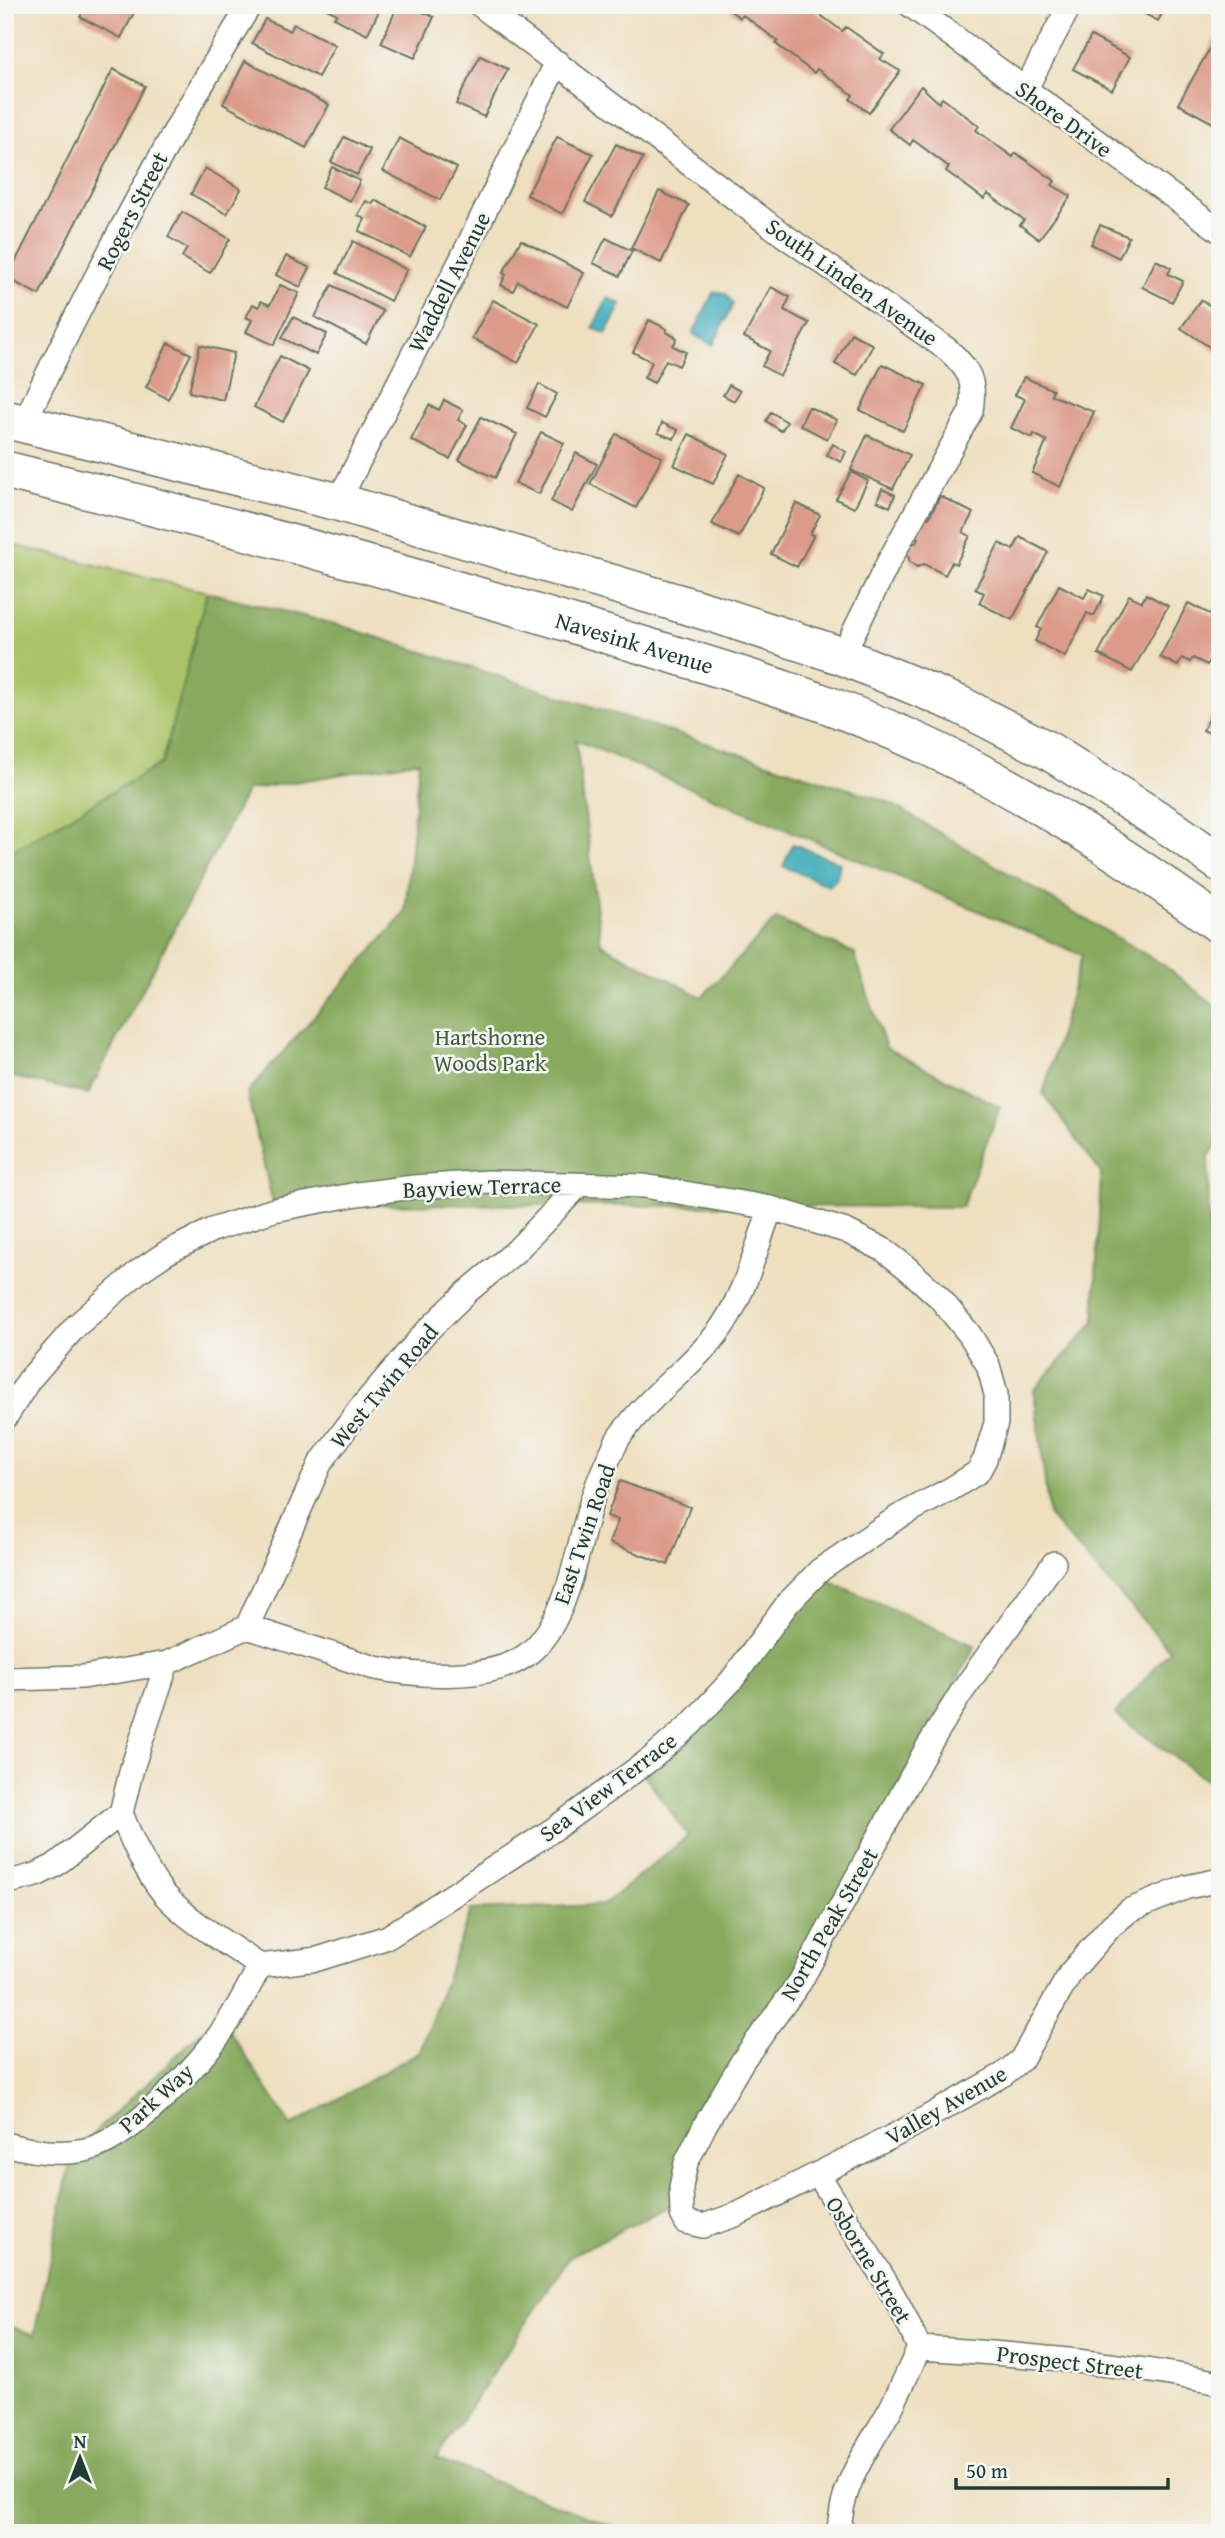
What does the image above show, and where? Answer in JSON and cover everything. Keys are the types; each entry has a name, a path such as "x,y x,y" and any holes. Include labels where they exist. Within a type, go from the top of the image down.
{"highway":[{"path":"15,421 338,502 715,614 842,656 958,704 1049,751 1171,828 1220,863"},
{"name":"Navesink Avenue","path":"5,470 394,570 640,645 833,708 932,748 1003,785 1070,823 1220,925"}],"street":[{"name":"Rogers Street","path":"15,421 166,145 250,5"},
{"name":"South Linden Avenue","path":"480,5 782,234 948,350 964,365 974,394 971,411 888,563 842,656"},
{"name":"Shore Drive","path":"910,5 1220,230"},
{"path":"1025,90 1070,5"},
{"name":"Waddell Avenue","path":"338,502 464,254 557,62"},
{"name":"Bayview Terrace","path":"5,1418 29,1380 76,1326 138,1272 166,1253 212,1230 274,1210 357,1194 488,1182 644,1186 771,1209 846,1231 884,1250 939,1297 970,1335 984,1358"},
{"name":"West Twin Road","path":"247,1627 320,1464 359,1410 423,1335 467,1292 516,1251 579,1185"},
{"name":"East Twin Road","path":"247,1627 375,1668 397,1672 432,1674 483,1671 508,1665 529,1653 555,1619 593,1496 617,1440 645,1405 716,1336 734,1309 771,1209"},
{"name":"Sea View Terrace","path":"260,1966 318,1959 388,1937 554,1829 652,1758 691,1724 731,1681 788,1603 820,1570 898,1517 978,1472 996,1423 996,1394 984,1358"},
{"name":"North Peak Street","path":"767,2200 703,2226 686,2222 680,2200 686,2163 743,2060 800,1982 927,1748 961,1693 1054,1563"},
{"path":"5,1679 83,1676 167,1663 247,1627"},
{"path":"167,1663 132,1768 121,1813 131,1840 164,1894 183,1912 260,1966"},
{"path":"5,1883 36,1875 54,1866 121,1813"},
{"name":"Valley Avenue","path":"767,2200 904,2132 1004,2074 1021,2060 1070,1972 1111,1926 1130,1910 1186,1887 1220,1880"},
{"name":"Park Way","path":"5,2144 52,2152 86,2150 106,2142 140,2118 180,2082 225,2028 260,1966"},
{"name":"Osborne Street","path":"819,2175 842,2215 891,2287 919,2348 847,2487 840,2509 839,2533"},
{"name":"Prospect Street","path":"919,2348 1026,2354 1220,2383"}],"green space":[{"path":"5,543 207,592 162,763 5,855"},
{"name":"Hartshorne Woods Park","path":"207,592 339,625 886,801 1165,966 1220,1010 1220,1140 1208,1157 1212,1413 1220,1422 1220,1790 1115,1714 1170,1650 1049,1516 1034,1390 1094,1323 1101,1173 1043,1094 1082,955 576,740 601,944 702,997 776,919 854,953 886,1048 1000,1107 962,1207 273,1204 247,1093 405,913 419,761 247,790 88,1094 5,1075 5,855 162,763"},
{"path":"822,1578 975,1646 671,2205 570,2256 436,2459 630,2533 5,2533 5,2324 34,2335 72,2154 219,2015 291,2126 420,2051 471,1910 603,1905 688,1836 640,1769"}],"water":[{"path":"713,293 726,294 733,304 713,345 693,334"},
{"path":"608,298 621,304 606,334 593,327"},
{"path":"793,844 840,863 837,878 829,886 783,866"}],"building":[{"path":"86,5 138,5 121,38 80,17"},
{"path":"319,5 382,5 367,35 334,18 337,14"},
{"path":"398,5 408,5 434,17 415,58 381,43"},
{"path":"723,5 807,5 842,31 846,27 884,54 880,59 900,71 869,113 850,99 853,95 817,69 814,73 776,44 778,41 743,15 740,18"},
{"path":"1128,5 1167,5 1158,21"},
{"path":"265,19 290,31 294,24 335,45 318,77 252,43"},
{"path":"1220,24 1220,127 1178,104 1219,32 1216,30"},
{"path":"1091,36 1130,57 1112,90 1073,69"},
{"path":"480,56 508,69 484,117 456,104"},
{"path":"245,61 329,105 306,148 223,104"},
{"path":"113,69 145,86 39,295 7,278"},
{"path":"921,86 939,103 942,98 979,126 976,130 1013,157 1016,153 1055,181 1052,185 1071,196 1039,239 1020,225 1024,220 988,194 984,199 946,171 949,167 913,140 910,145 889,129"},
{"path":"344,137 370,150 357,175 331,162"},
{"path":"557,137 593,154 562,214 527,195"},
{"path":"399,138 457,168 440,200 383,171"},
{"path":"616,144 643,158 612,216 585,202"},
{"path":"332,167 360,181 350,201 322,187"},
{"path":"205,168 241,189 227,214 191,194"},
{"path":"659,191 689,205 661,263 631,248"},
{"path":"375,200 426,227 410,257 359,231 365,219 358,215 366,201 373,204"},
{"path":"182,212 230,239 210,273 182,257 187,248 168,237"},
{"path":"1100,225 1129,237 1119,258 1091,244"},
{"path":"606,238 632,251 620,276 593,263"},
{"path":"521,240 584,273 567,307 518,281 513,291 501,285 506,275 503,273"},
{"path":"353,241 407,270 390,301 337,273"},
{"path":"286,256 310,268 300,287 276,275"},
{"path":"1156,260 1171,268 1168,274 1183,281 1172,302 1142,287"},
{"path":"280,285 299,293 274,345 246,332 252,320 246,317 253,304 259,307 261,301 270,305"},
{"path":"332,285 383,311 366,344 315,317"},
{"path":"771,287 790,297 784,310 809,323 780,376 762,366 770,351 744,337"},
{"path":"493,300 539,324 518,363 472,338"},
{"path":"1201,300 1220,312 1220,354 1181,328"},
{"path":"293,317 327,334 316,355 282,338"},
{"path":"649,320 667,329 666,332 677,338 673,346 686,352 679,366 666,360 654,383 644,378 652,362 633,352"},
{"path":"851,333 873,345 857,375 835,364"},
{"path":"168,343 191,354 168,399 146,387"},
{"path":"200,345 234,353 223,400 189,392"},
{"path":"280,356 309,371 283,422 254,407"},
{"path":"882,364 926,385 903,431 860,410"},
{"path":"1024,377 1053,390 1051,395 1094,412 1060,487 1032,473 1047,441 1034,434 1032,438 1011,428 1025,399 1015,395"},
{"path":"539,384 557,394 545,417 527,408"},
{"path":"729,385 740,391 734,401 723,395"},
{"path":"444,400 463,410 458,420 467,425 450,459 411,440 429,405 439,410"},
{"path":"809,407 837,420 827,439 800,425"},
{"path":"771,412 787,422 781,431 766,421"},
{"path":"481,417 517,434 495,478 459,460"},
{"path":"662,423 678,430 674,439 658,433"},
{"path":"541,432 564,443 539,494 515,483"},
{"path":"616,434 662,457 636,508 590,484"},
{"path":"689,434 728,454 713,484 674,465"},
{"path":"867,435 910,455 893,489 851,470"},
{"path":"833,444 846,452 841,462 827,455"},
{"path":"576,453 597,464 572,512 551,501"},
{"path":"851,472 868,481 854,508 836,499"},
{"path":"739,474 764,488 739,537 712,524"},
{"path":"882,489 895,495 890,507 877,501"},
{"path":"940,496 973,513 963,532 970,536 956,564 952,562 945,575 924,564 917,567 910,562 907,552 911,544 916,543 918,538 915,536 925,516 929,518"},
{"path":"796,503 820,515 810,534 814,535 797,567 771,554"},
{"path":"1020,537 1048,552 1012,620 979,603 984,593 975,589 999,543 1013,550"},
{"path":"1059,585 1084,598 1089,589 1104,596 1094,616 1087,613 1065,657 1035,641 1041,629 1037,627"},
{"path":"1146,594 1168,606 1132,672 1098,654 1129,595 1142,602"},
{"path":"1188,603 1220,619 1220,639 1207,665 1193,658 1190,662 1182,658 1178,666 1160,657"},
{"path":"1220,699 1220,738 1203,730"},
{"path":"620,1481 690,1507 668,1565 609,1543 618,1520 607,1516"}]}
